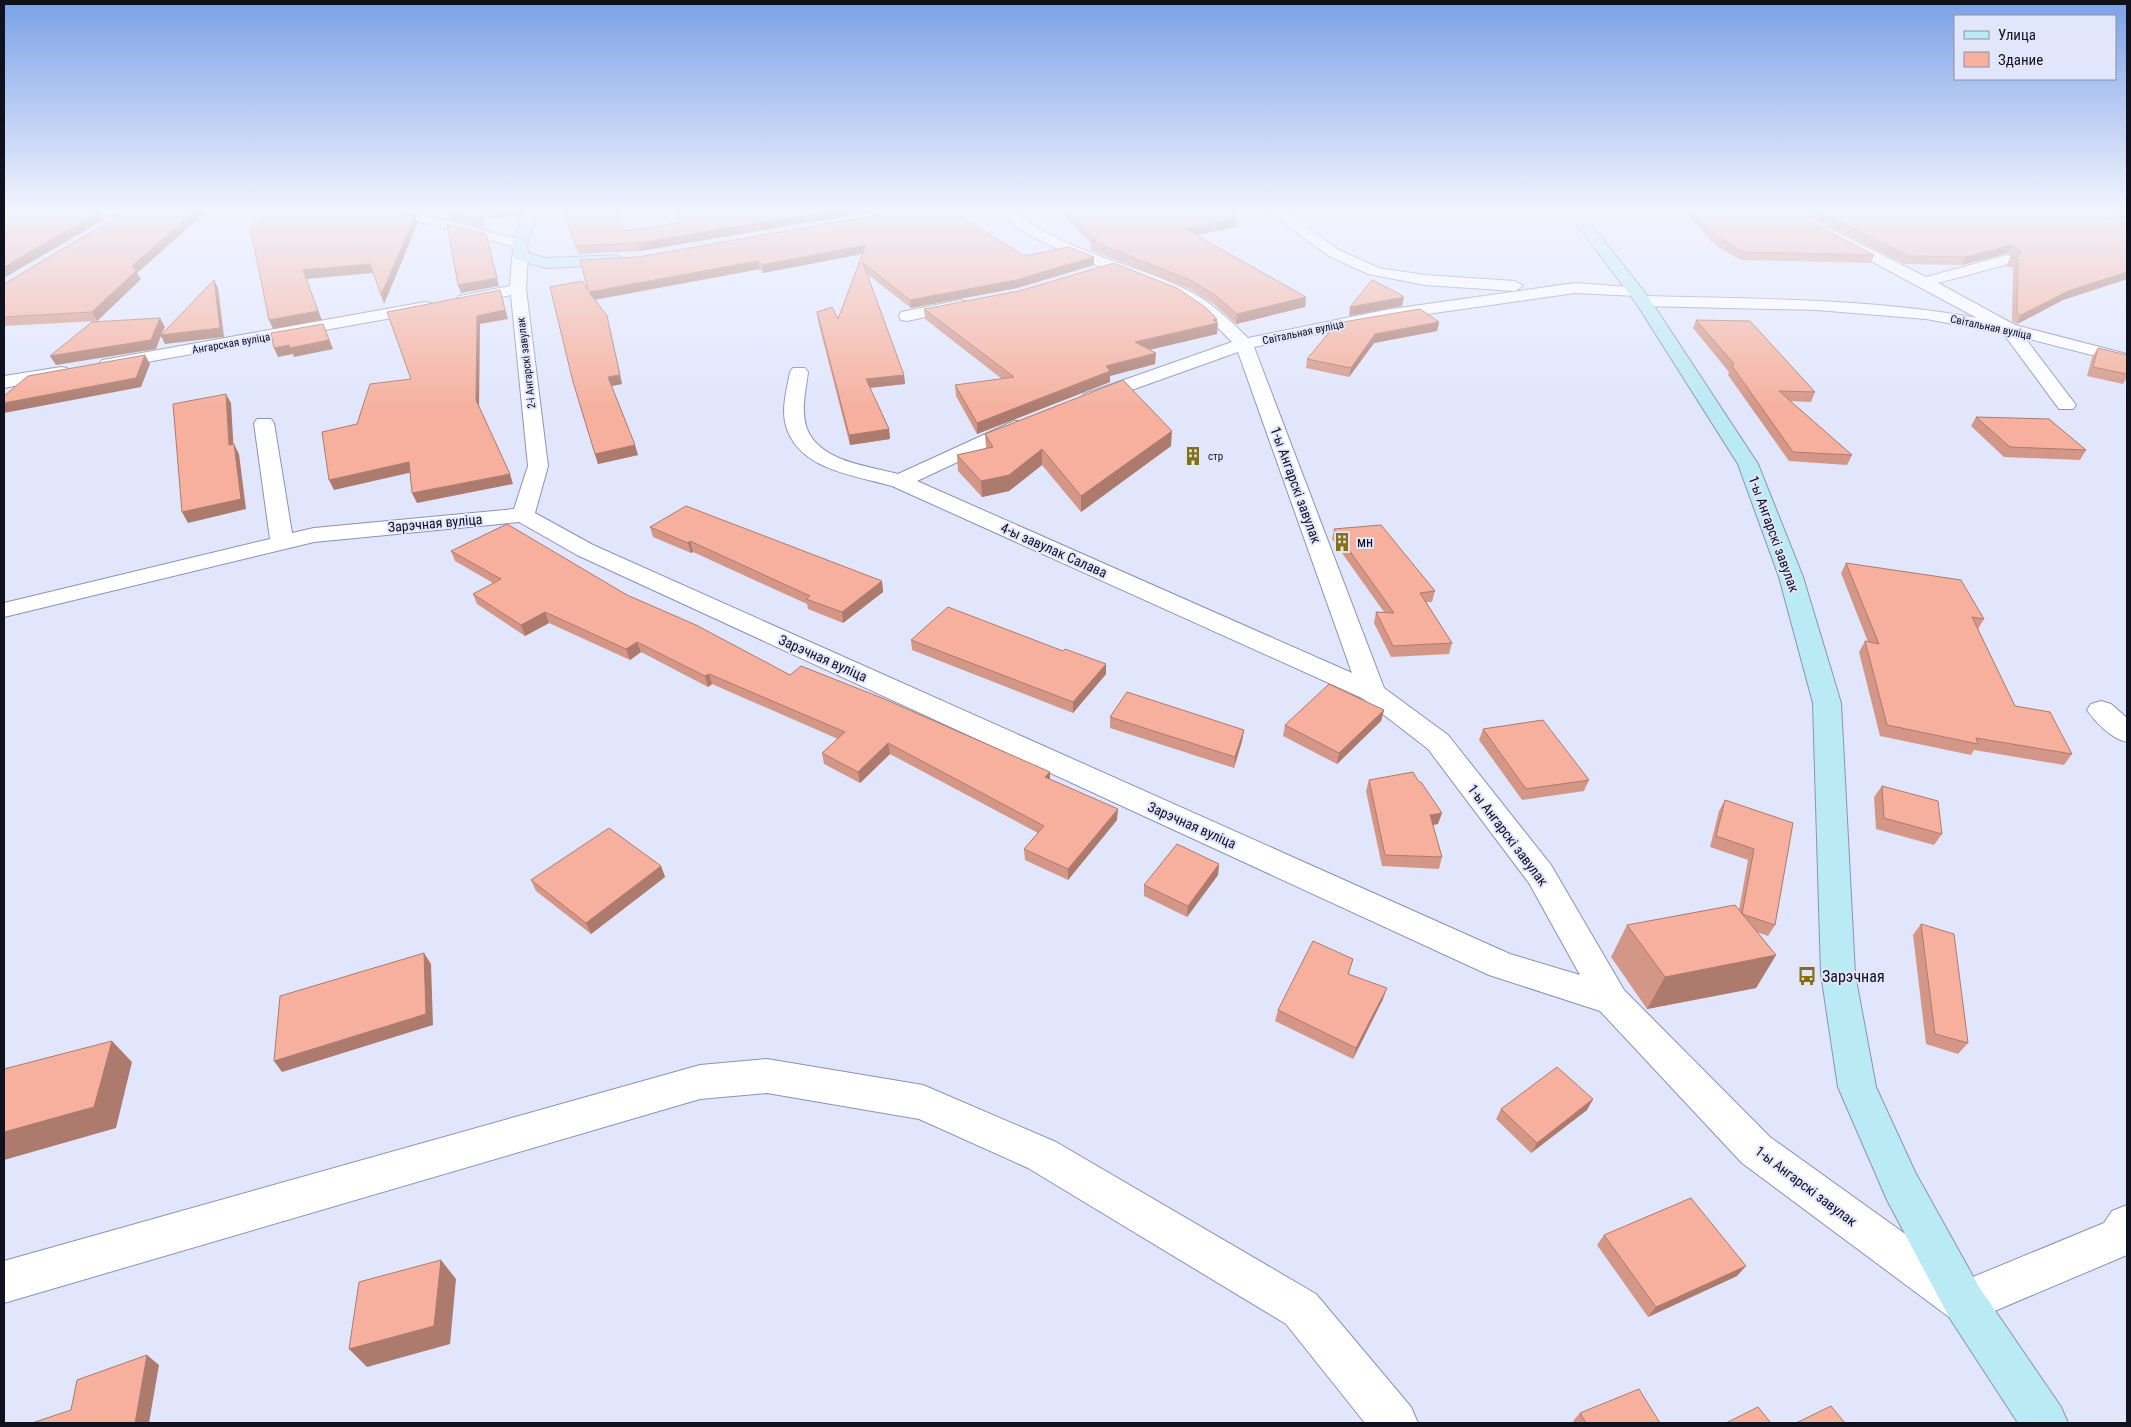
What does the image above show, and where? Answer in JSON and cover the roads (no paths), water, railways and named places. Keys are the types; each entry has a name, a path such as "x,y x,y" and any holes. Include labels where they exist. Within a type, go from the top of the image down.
{"street":[{"name":"2-і Ангарскі завулак","path":"519,277 518,290 538,466 523,515"},
{"name":"Світальная вуліца","path":"1142,277 1172,288 1195,300 1227,325 1244,344 1385,315 1575,288 1640,296 1817,305 1926,314 2009,329 2127,359"},
{"path":"1401,277 1560,290"},
{"path":"1401,277 1443,306"},
{"name":"1-ы Ангарскі завулак","path":"1625,277 1640,296 1748,464 1791,577 1827,703 1838,974 1858,1087 1901,1186 1964,1302 2045,1423"},
{"path":"1913,277 2009,329 2066,406"},
{"path":"1924,282 1944,277"},
{"name":"Ангарская вуліца","path":"92,367 518,290"},
{"path":"907,316 973,303"},
{"path":"1077,403 1244,344"},
{"name":"1-ы Ангарскі завулак","path":"1244,344 1372,692 1438,742 1540,874 1612,1000 1756,1150 1964,1302"},
{"path":"4,382 73,370"},
{"name":"4-ы завулак Салава","path":"799,372 795,387 794,428 806,447 814,454 839,464 900,482 1372,692"},
{"path":"900,482 998,434 1042,417"},
{"path":"264,423 282,542"},
{"name":"Зарэчная вуліца","path":"4,610 314,535 523,515 584,550 1501,964 1612,1000"},
{"path":"2101,710 2127,733"},
{"path":"4,1282 700,1082 767,1076 923,1102 1042,1155 1301,1309 1395,1423"},
{"path":"1964,1302 2119,1238 2127,1225"}],"place":[{"name":"стр","path":"1193,456"},
{"name":"мн","path":"1342,542"},
{"name":"Зарэчная","path":"1807,976"}]}
